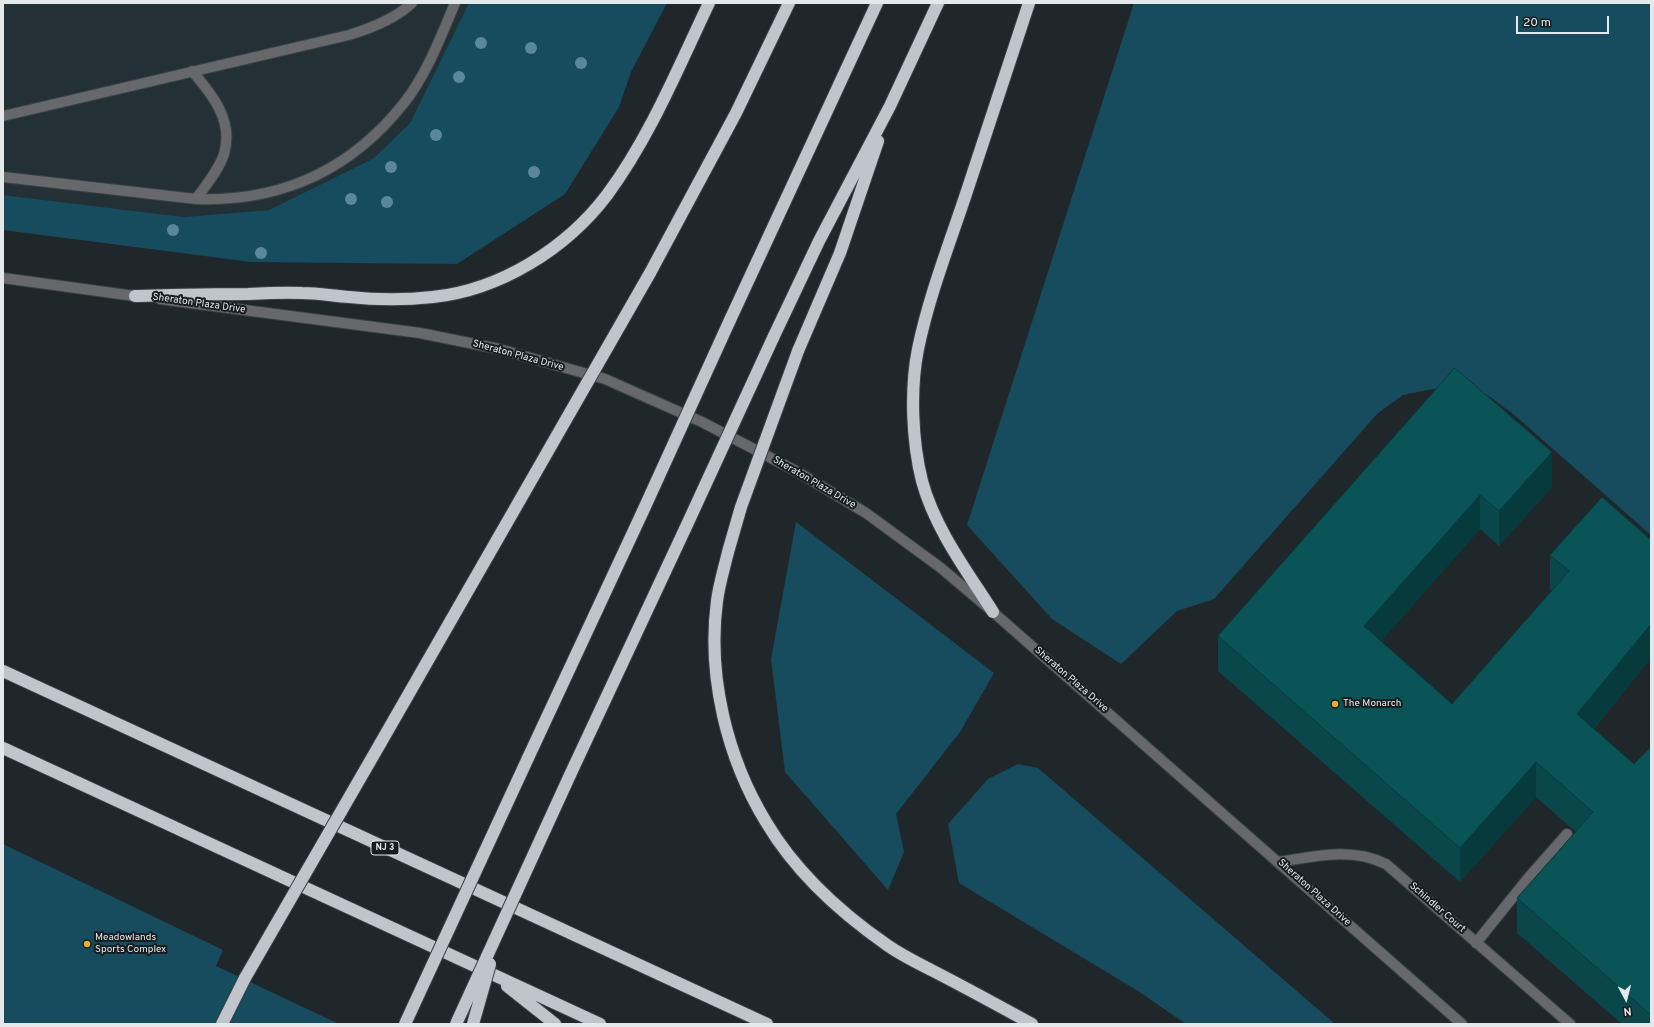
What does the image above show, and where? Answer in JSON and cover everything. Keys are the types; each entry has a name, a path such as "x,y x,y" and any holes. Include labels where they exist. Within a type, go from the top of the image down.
{"highway":[{"path":"135,296 303,292 359,298 432,298 464,291 503,278 526,266 570,234 589,216 606,196 639,146 709,3"},
{"path":"222,1024 245,978 650,273 736,113 789,3"},
{"path":"405,1024 877,3"},
{"path":"456,1024 773,338 819,241 890,106 938,3"},
{"path":"993,612 941,529 922,482 915,432 914,378 918,350 928,309 1030,3"},
{"path":"890,106 840,253 798,350 741,507 728,552 717,602 715,627 714,649 720,698 733,748 745,780 766,823 801,869 816,885 842,910 889,946 1032,1024"},
{"name":"NJ 3","path":"3,671 767,1024"},
{"path":"3,748 600,1024"},
{"path":"473,1024 501,927"},
{"path":"492,974 555,1024"}],"street":[{"path":"3,116 363,31 388,20 412,3"},
{"path":"3,178 216,200 237,198 285,188 310,180 350,156 370,139 404,102 419,80 442,34 455,3"},
{"path":"192,71 210,92 219,107 225,123 226,139 224,154 218,168 196,199"},
{"name":"Sheraton Plaza Drive","path":"3,278 420,333 500,349 605,379 702,422 796,471 866,513 941,568 1280,862 1462,1024"},
{"path":"1476,943 1529,876 1566,834"},
{"name":"Schindler Court","path":"1280,862 1333,854 1365,856 1386,864 1570,1024"}],"shaded area":[{"path":"3,3 469,3 410,123 374,158 269,210 184,217 3,195"},
{"path":"469,3 667,3 631,72 619,107 565,194 457,264 251,262 3,230 3,195 184,217 269,210 374,158 410,123"},
{"path":"1134,3 1651,3 1651,535 1512,413 1489,396 1464,387 1433,389 1403,395 1377,414 1214,599 1177,611 1121,664 1052,619 967,525"},
{"path":"796,522 994,673 960,732 896,814 904,852 888,890 785,772 771,659"},
{"path":"1018,764 1038,768 1335,1024 1186,1024 1138,991 959,883 948,824 988,779"},
{"name":"Meadowlands Sports Complex","path":"3,844 223,950 216,966 339,1024 3,1024"}],"building":[{"name":"The Monarch","path":"1455,368 1552,452 1499,511 1480,495 1364,626 1452,704 1569,571 1550,555 1602,497 1651,540 1651,624 1577,714 1634,764 1651,747 1651,1015 1517,898 1593,812 1536,762 1460,848 1218,636"}],"place":[{"name":"The Monarch","path":"1335,704"},
{"name":"Meadowlands Sports Complex","path":"87,944"}]}
